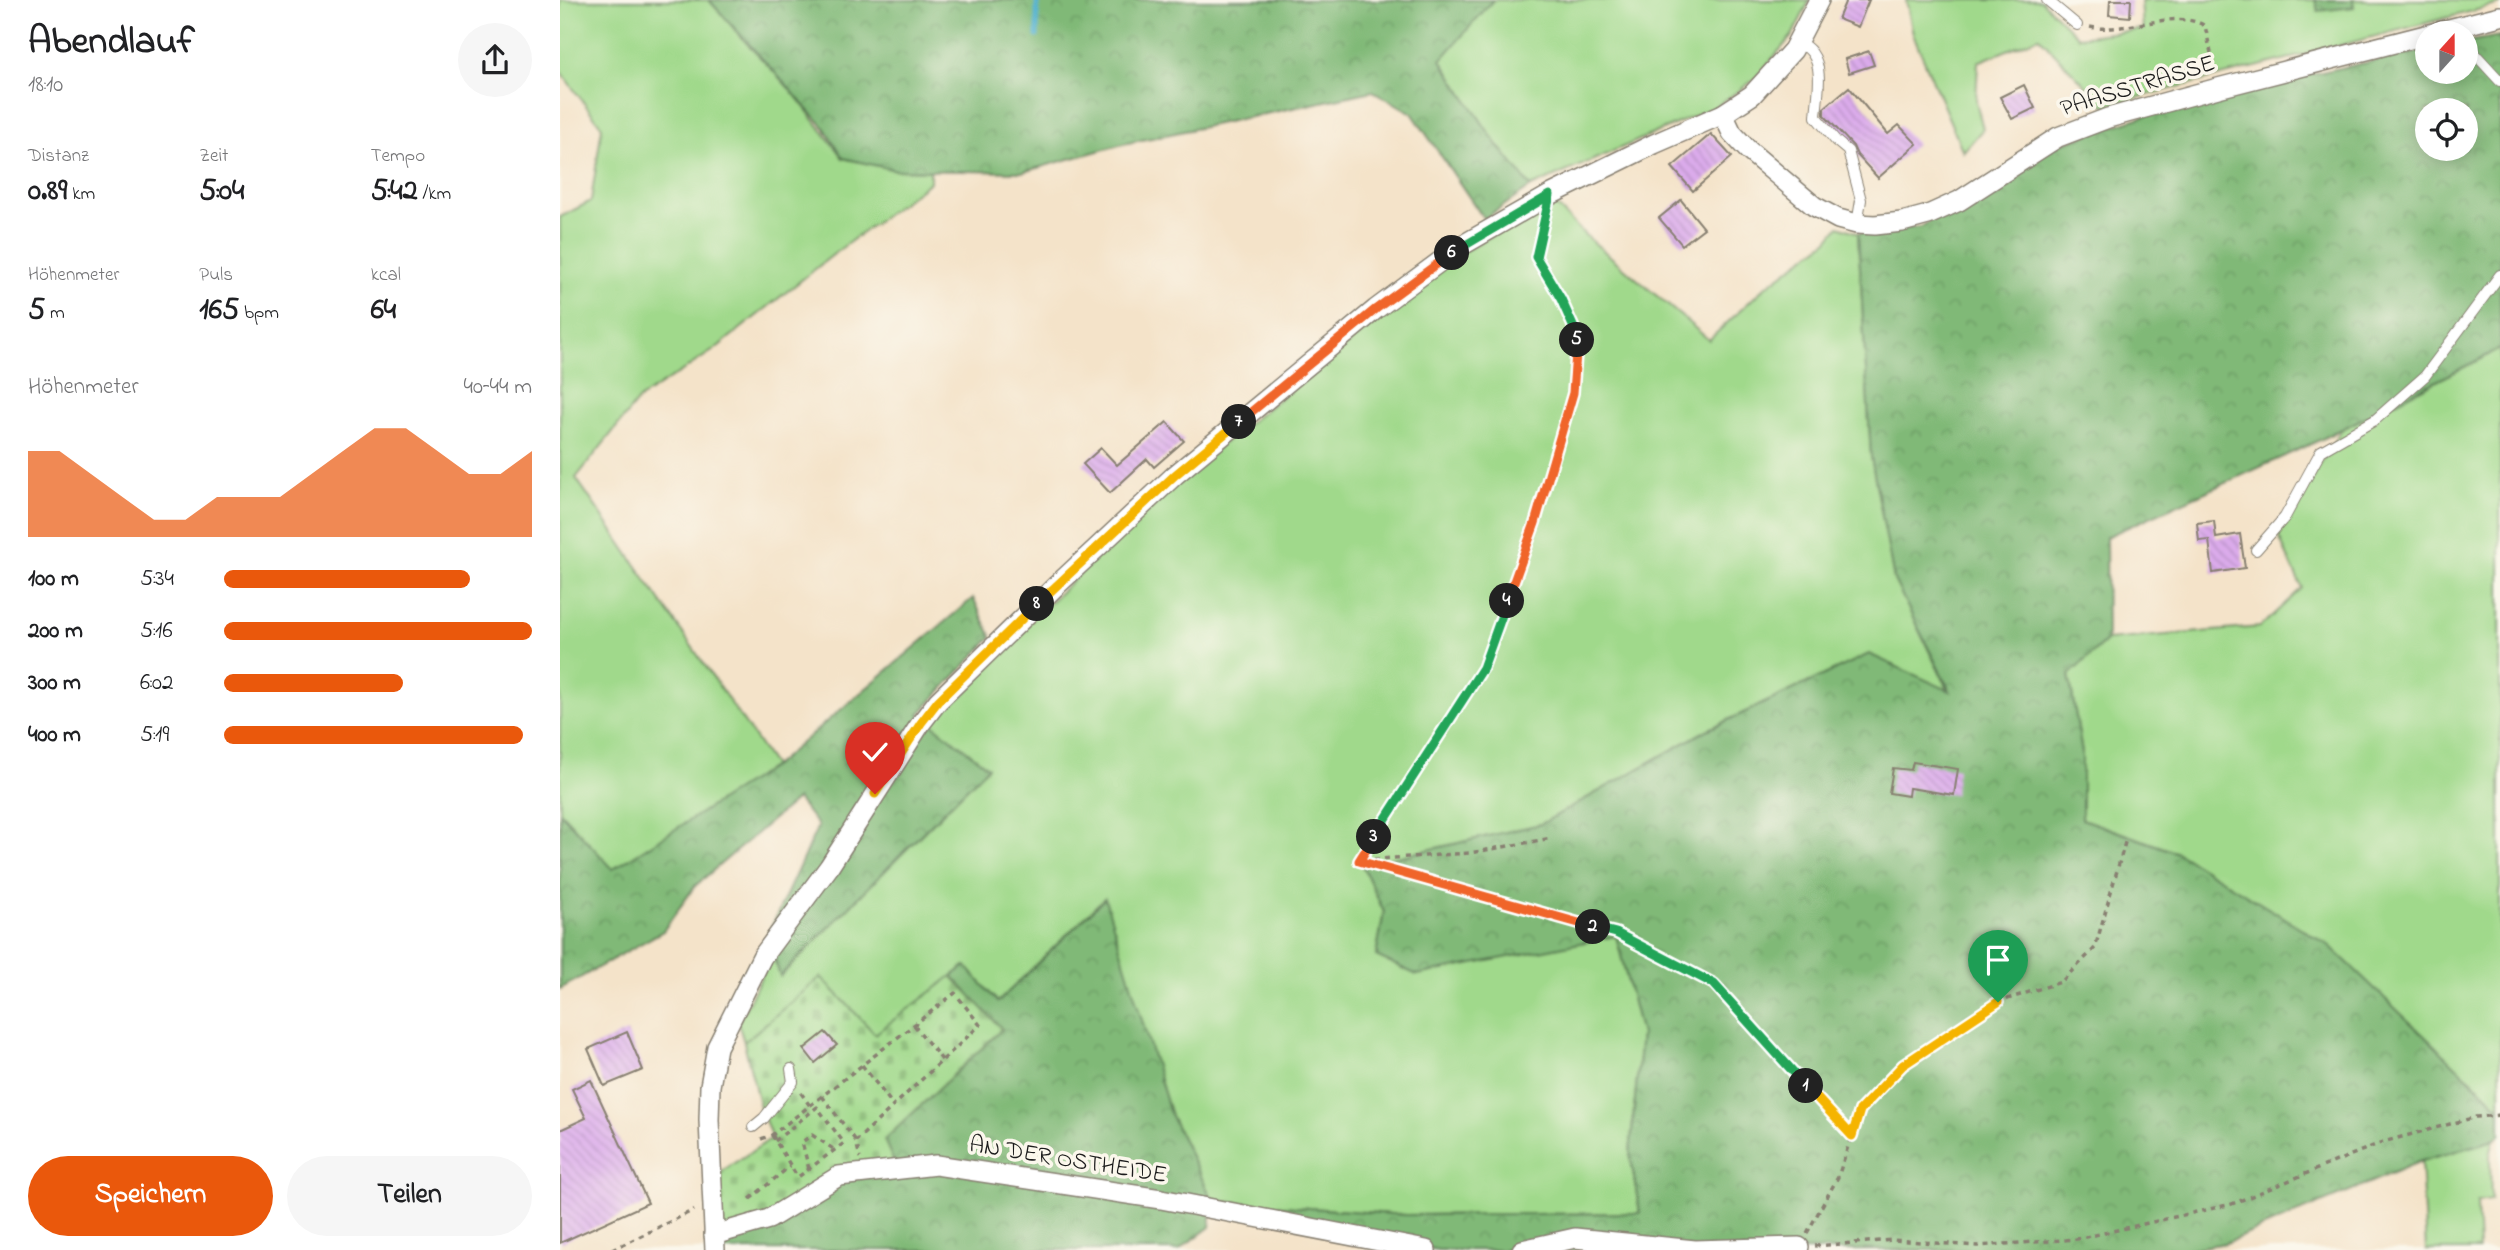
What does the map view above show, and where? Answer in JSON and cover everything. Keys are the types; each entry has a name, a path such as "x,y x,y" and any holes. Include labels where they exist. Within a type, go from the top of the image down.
{"street":[{"path":"714,1242 708,1148 710,1086 717,1047 762,957 829,867 921,723 938,701 1175,475 1461,246 1550,195 1723,114 1752,95 1799,41 1819,0"},
{"name":"PAASSTRASSE","path":"2476,21 2500,16"},
{"name":"PAASSTRASSE","path":"1723,114 1732,133 1748,150 1814,206 1838,219 1857,223 1875,225 1902,222 1959,201 2058,137 2108,118 2415,36"},
{"name":"AN DER OSTHEIDE","path":"714,1242 769,1219 839,1176 936,1165 1161,1199 1426,1250"},
{"path":"1522,1250 1574,1238 1695,1250 1799,1247"}],"lane":[{"path":"2047,0 2077,25"},
{"path":"1799,41 1815,59 1819,78 1816,117 1848,151 1854,169 1861,200 1857,223"},
{"path":"2478,57 2500,81"},
{"path":"2256,550 2285,517 2321,451 2375,420 2425,376 2500,275"},
{"path":"752,1127 764,1118 793,1082 790,1069"}],"path":[{"path":"2077,25 2113,28 2194,20 2205,26 2218,88"},
{"path":"1359,861 1483,668 1535,523 1573,393 1577,335 1561,299 1536,257 1550,195"},
{"path":"1359,861 1470,853 1552,838"},
{"path":"1799,1247 1838,1177 1860,1110 1903,1065 1998,1002 2061,982 2095,948 2126,839"},
{"path":"1359,861 1616,933 1714,984 1852,1136"},
{"path":"752,1140 772,1135 955,993 980,1025 856,1141"},
{"path":"914,1024 942,1060"},
{"path":"862,1065 894,1105"},
{"path":"822,1096 856,1141 864,1173"},
{"path":"775,1141 817,1107 844,1143 797,1177"},
{"path":"1799,1247 1893,1240 1977,1245 2077,1239 2232,1204 2383,1142 2476,1117 2500,1115"},
{"path":"772,1135 802,1184"},
{"path":"809,1169 802,1142 812,1135 835,1150"},
{"path":"750,1199 790,1166"},
{"path":"612,1250 712,1201"}],"green space":[{"path":"560,0 709,0 788,86 843,158 896,170 930,171 930,182 839,250 714,350 639,399 576,478 774,766 613,870 560,812 560,217 591,201 602,127 560,71"},
{"path":"709,0 1493,0 1441,60 1491,136 1531,187 1484,219 1412,113 1373,91 1123,144 1023,172 896,170 843,158 824,127"},
{"path":"1493,0 1810,0 1792,36 1754,80 1715,107 1531,187 1491,136 1440,60"},
{"path":"1906,0 2041,0 2078,37 2143,29 2141,0 2500,0 2500,4 2434,21 2415,21 2415,26 2105,106 2039,37 1978,62 1976,101 1983,129 1963,152 1913,34"},
{"path":"2315,0 2353,0 2354,7 2318,11"},
{"path":"2500,36 2500,349 2322,439 2106,537 2107,640 2069,675 2082,753 2082,819 2178,853 2330,946 2500,1108 2500,1135 2494,1140 2421,1161 2226,1243 2185,1250 1438,1250 1357,1235 1213,1201 1406,1215 1640,1213 1630,1153 1641,1034 1616,936 1417,975 1376,956 1384,912 1362,865 1541,824 1707,730 1869,654 1950,691 1894,580 1871,457 1858,233 1921,227 2038,151 2205,96 2415,52 2415,84 2478,84 2478,40"},
{"path":"1553,202 1585,235 1709,340 1765,287 1828,240 1839,226 1858,233 1871,457 1894,579 1949,692 1869,654 1707,730 1541,824 1363,865 1384,912 1376,956 1417,975 1616,935 1641,1034 1630,1153 1640,1213 1406,1215 1213,1201 1171,1116 1104,898 997,1003 965,966 876,1035 821,977 744,1042 738,1023 772,955 781,976 987,768 931,723 1001,649 1180,478 1464,251"},
{"path":"2500,349 2500,1108 2472,1080 2178,853 2082,819 2082,753 2069,674 2107,640 2260,627 2302,588 2277,533 2342,429"},
{"path":"973,598 992,637 919,714 988,767 780,976 768,934 818,826 797,799 695,886 663,931 560,989 560,812 613,869 774,766"},
{"path":"1105,898 1171,1116 1213,1201 1210,1227 1179,1250 724,1250 724,1236 841,1180 896,1166 884,1140 1001,1030 952,976 966,966 998,1002"},
{"path":"952,976 1002,1029 884,1140 896,1167 837,1174 768,1217 722,1229 719,1173 772,1138 760,1108 744,1042 821,977 875,1034"},
{"path":"2494,1140 2490,1156 2491,1200 2477,1202 2479,1250 2426,1250 2421,1161"}],"building":[{"path":"1846,0 1869,0 1858,27 1838,19"},
{"path":"2110,0 2131,0 2130,17 2109,15"},
{"path":"1869,51 1874,65 1849,73 1845,59"},
{"path":"2024,85 2035,108 2012,119 2000,97"},
{"path":"1849,87 1888,134 1899,125 1917,144 1878,178 1824,115 1824,108"},
{"path":"1711,134 1732,157 1693,191 1672,167"},
{"path":"1681,200 1704,228 1682,245 1659,218"},
{"path":"1167,422 1184,441 1154,467 1147,459 1110,493 1083,464 1101,448 1117,465"},
{"path":"2214,521 2216,538 2240,534 2245,568 2213,573 2209,540 2199,541 2197,523"},
{"path":"1913,762 1958,769 1954,795 1909,788 1908,796 1889,793 1893,768 1911,770"},
{"path":"627,1032 643,1070 604,1086 588,1049"},
{"path":"825,1032 837,1045 815,1063 804,1049"},
{"path":"591,1080 648,1203 560,1243 560,1130 586,1118 572,1089"}],"waterway":[{"path":"1037,0 1037,36"}],"route":[{"path":"875,794 938,701 1175,475 1376,309 1461,246 1550,195 1536,257 1561,299 1577,335 1573,393 1535,523 1483,668 1359,861 1616,933 1714,984 1852,1136 1860,1110 1903,1065 1998,1002"}]}
